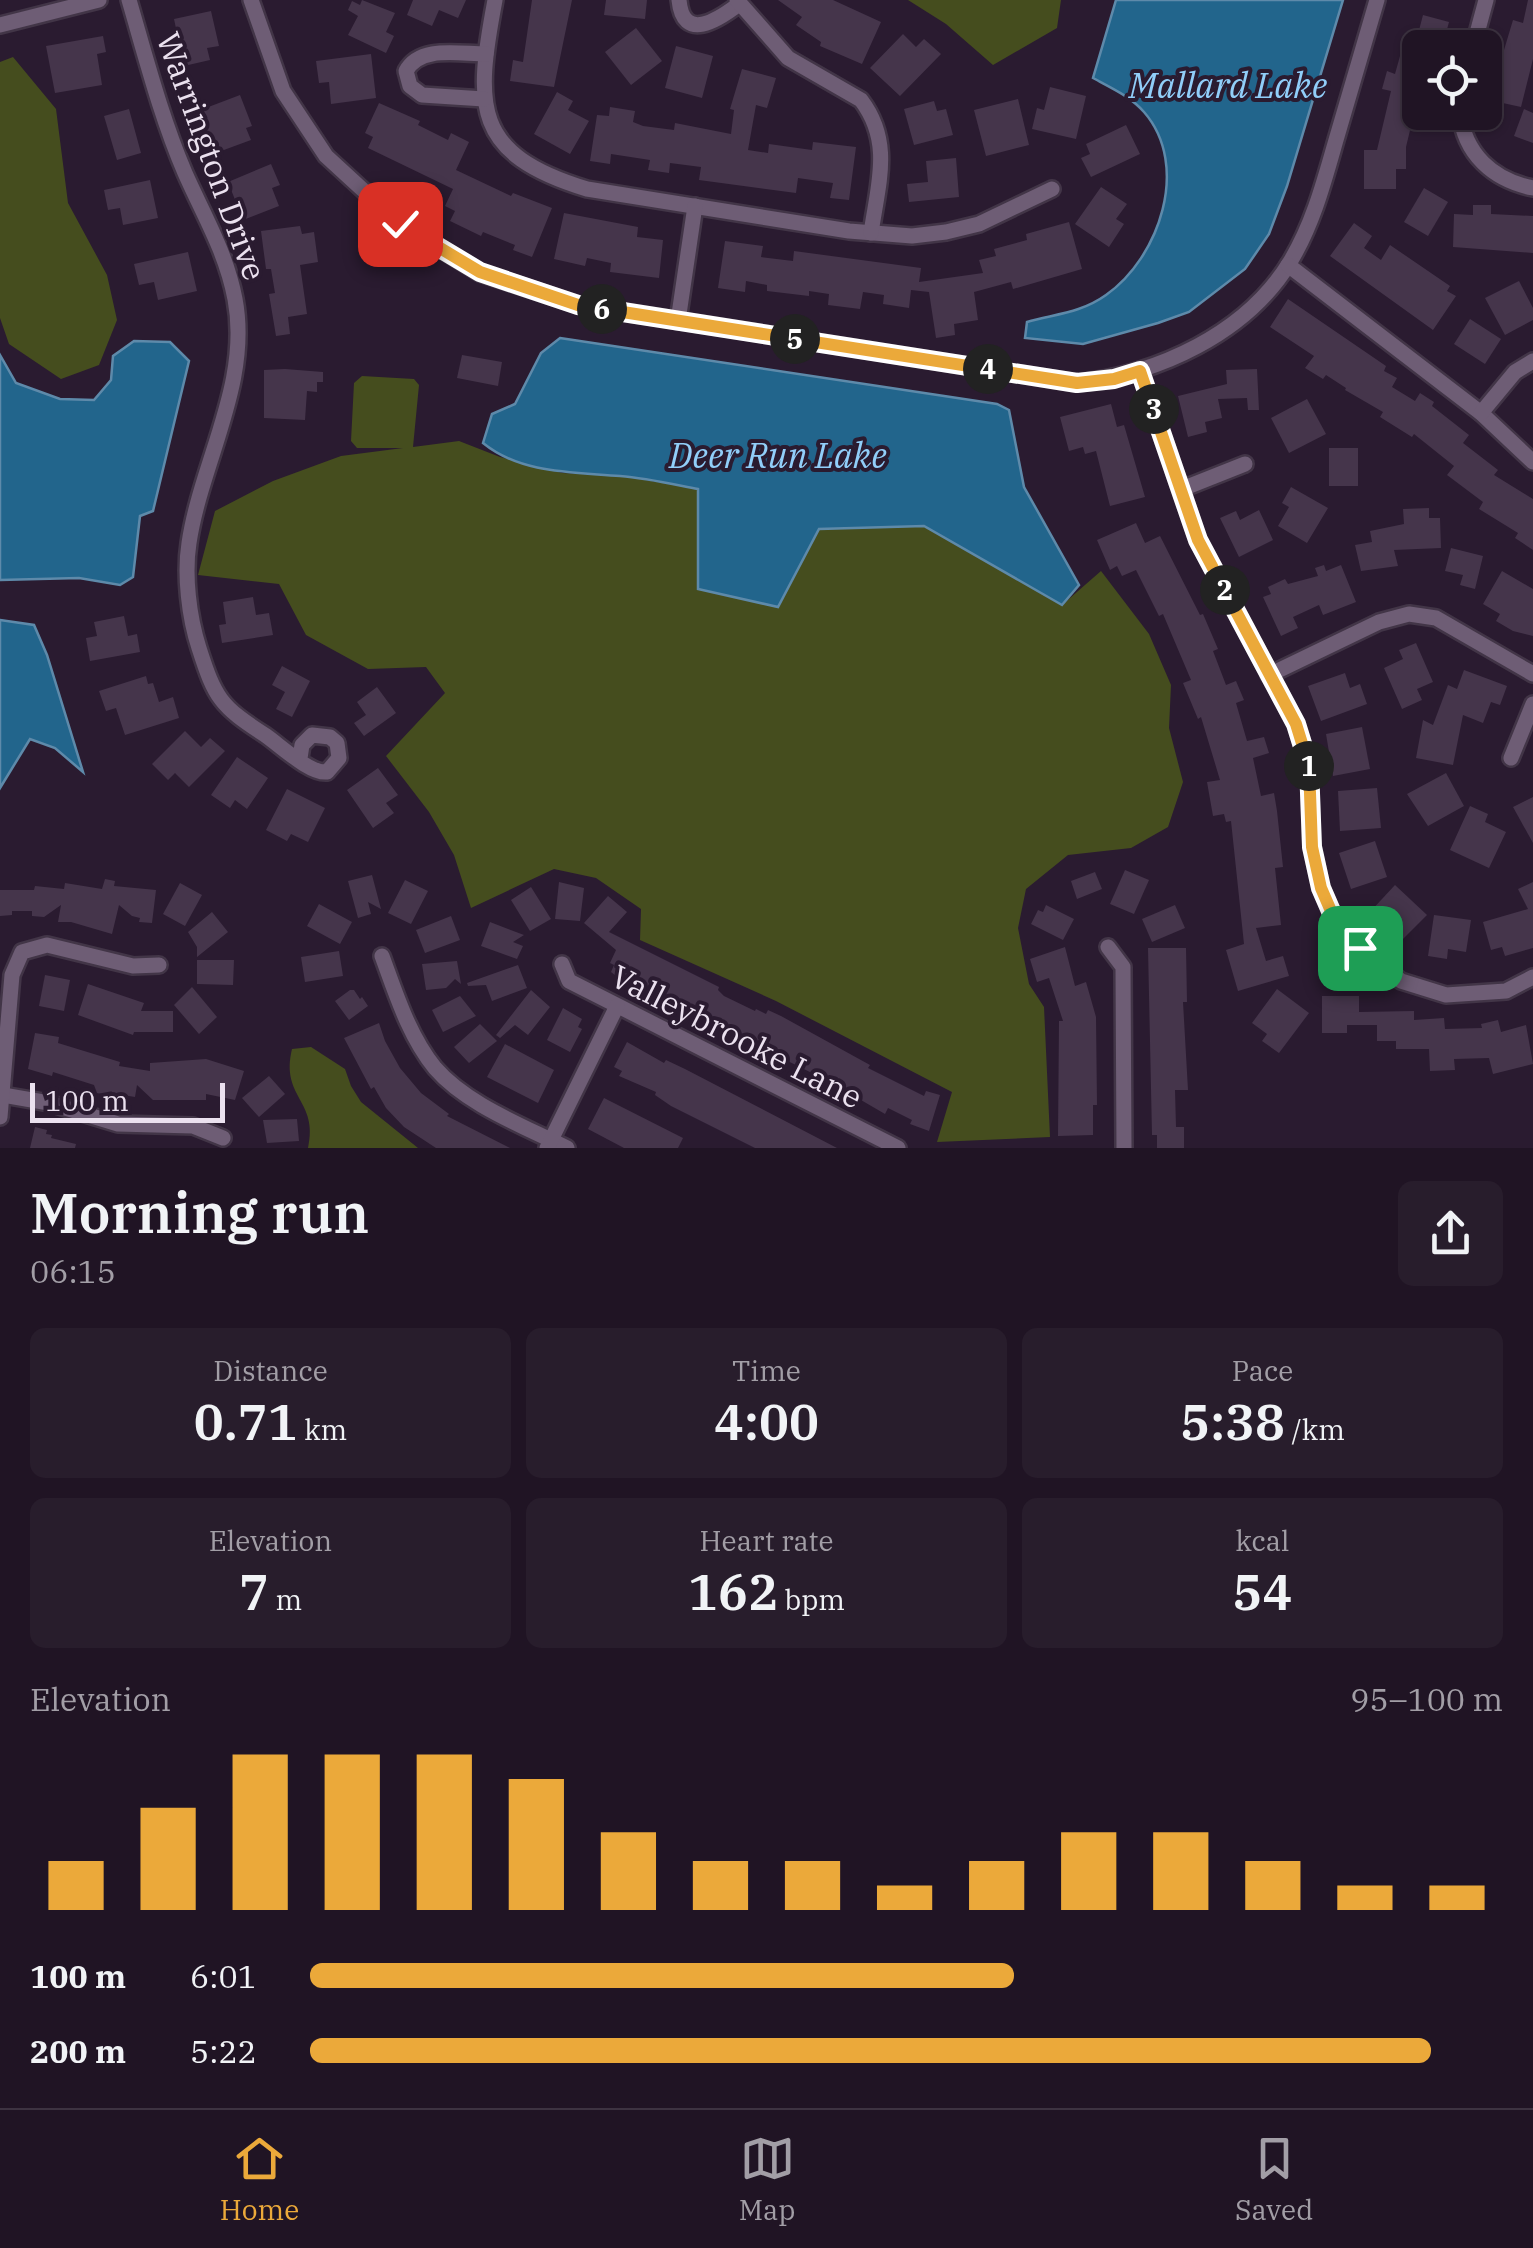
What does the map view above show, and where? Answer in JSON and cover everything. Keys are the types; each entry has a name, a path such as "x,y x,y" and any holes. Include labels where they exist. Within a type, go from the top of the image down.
{"street":[{"path":"0,25 99,0"},
{"name":"Warrington Drive","path":"129,0 185,173 219,241 237,317 236,368 189,544 195,636 214,693 240,720 300,758"},
{"path":"251,0 284,91 326,156 400,224 480,272 578,305 1077,383 1140,371 1209,340 1261,300 1288,265 1316,210 1377,0"},
{"path":"495,0 484,99 498,136 530,168 587,190 912,236 978,224 1052,189"},
{"path":"679,0 681,16 690,24 704,25 738,2 788,58 861,100 882,143 871,232"},
{"path":"1475,30 1481,1"},
{"path":"484,99 422,95 410,86 406,71 412,60 423,54 486,54"},
{"path":"1464,130 1474,155 1510,183 1533,188"},
{"path":"678,321 694,206"},
{"path":"1288,265 1481,412 1533,462"},
{"path":"1481,412 1514,372 1533,361"},
{"path":"1140,371 1198,540 1296,724 1309,766 1312,847 1321,888 1348,936 1401,980 1446,995 1506,991 1533,976"},
{"path":"1182,489 1245,464"},
{"path":"1269,675 1380,622 1409,614 1436,618 1533,674"},
{"path":"1511,758 1533,704"},
{"path":"0,1118 12,975 22,952 47,945 133,966 159,965"},
{"path":"1108,948 1122,967 1124,1148"},
{"path":"382,956 408,1024 436,1068 474,1099 549,1144 567,1148"},
{"name":"Valleybrooke Lane","path":"562,964 568,980 898,1148"},
{"path":"549,1144 617,1006"},
{"path":"3,1094 118,1124 193,1126 223,1138"}],"green space":[{"path":"908,0 1061,0 1057,28 993,65 946,24"},
{"path":"13,57 56,109 68,203 107,275 117,320 99,365 61,379 9,344 0,318 0,62"},
{"path":"362,376 414,379 419,385 413,447 459,441 500,457 562,473 622,476 699,489 698,589 804,553 819,529 924,526 1062,605 1101,571 1149,634 1171,685 1169,728 1183,782 1168,827 1131,848 1068,855 1026,889 1018,928 1029,984 1044,1007 1050,1137 937,1142 952,1092 776,1001 640,940 641,909 596,878 554,869 471,908 454,855 429,812 386,756 445,693 426,667 368,669 306,635 279,584 198,575 215,511 273,481 341,456 403,448 357,448 351,441 354,383"},
{"path":"311,1047 345,1069 361,1102 418,1148 308,1148 308,1119 291,1078 290,1065 292,1049"}],"water":[{"name":"Mallard Lake","path":"1116,0 1343,0 1287,186 1269,234 1245,269 1189,312 1158,323 1083,344 1025,338 1027,322 1087,306 1125,279 1154,235 1162,210 1167,184 1158,134 1139,106 1093,78"},
{"name":"Deer Run Lake","path":"560,338 997,404 1009,410 1024,487 1079,585 1062,605 924,526 819,529 778,607 698,589 698,489 531,466 483,443 492,414 515,404 541,353"},
{"path":"134,341 170,342 189,361 153,511 140,516 133,577 120,585 79,578 0,580 0,355 16,383 60,399 94,400 111,380 113,356"},
{"path":"0,620 34,625 83,772 55,748 30,739 0,788"}],"building":[{"path":"362,0 395,13 386,32 394,36 386,53 348,35 358,16 348,10 352,1 360,5"},
{"path":"413,0 466,0 458,18 439,10 432,26 407,15"},
{"path":"532,0 572,0 554,87 510,81 513,60 523,62"},
{"path":"606,0 647,0 645,19 604,15"},
{"path":"778,0 833,0 881,22 862,64 820,46 821,42 796,25 802,17"},
{"path":"1528,0 1533,0 1533,59 1521,107 1502,103 1502,57 1513,20 1523,23"},
{"path":"211,11 219,46 207,48 210,60 184,66 174,19"},
{"path":"1423,15 1449,22 1447,30 1419,30"},
{"path":"636,28 662,61 631,85 605,52"},
{"path":"903,34 916,47 924,39 941,54 900,96 870,68"},
{"path":"103,36 106,52 97,54 102,85 55,93 46,46"},
{"path":"676,46 713,56 702,98 665,88"},
{"path":"371,54 376,98 331,104 329,82 319,83 316,61"},
{"path":"1400,56 1402,130 1410,130 1406,169 1396,169 1396,189 1364,189 1364,150 1377,150 1391,91 1382,89 1387,71 1395,74"},
{"path":"742,69 776,78 767,108 756,105 748,150 768,153 769,144 812,150 813,142 856,147 849,200 830,198 833,183 798,178 796,193 699,180 701,167 670,163 669,173 648,170 650,160 611,154 610,164 590,161 597,115 609,116 610,107 635,111 633,122 643,126 674,130 675,123 731,134 734,110 730,109"},
{"path":"1050,87 1086,96 1076,139 1032,129 1037,108 1044,110"},
{"path":"557,92 573,101 568,110 589,121 570,154 534,134"},
{"path":"240,95 252,126 246,128 251,140 213,154 204,132 198,135 190,114"},
{"path":"1018,99 1029,145 986,156 974,110"},
{"path":"934,101 937,111 946,109 953,135 914,145 904,109"},
{"path":"379,103 420,121 418,125 448,140 451,133 469,142 456,170 511,196 513,193 552,208 532,257 513,250 515,245 483,232 481,236 450,221 455,211 445,206 453,189 368,148 373,137 365,133"},
{"path":"129,109 141,153 117,160 104,116"},
{"path":"1524,109 1533,113 1533,143 1514,136"},
{"path":"1126,125 1140,154 1091,177 1081,158 1090,154 1086,144"},
{"path":"956,158 959,197 909,202 907,184 928,182 926,161"},
{"path":"271,164 280,185 272,188 279,206 243,220 228,182"},
{"path":"150,180 158,218 123,225 120,208 108,210 104,190"},
{"path":"1101,187 1127,204 1116,219 1124,224 1109,247 1075,224"},
{"path":"1424,188 1448,202 1428,236 1404,222"},
{"path":"1473,205 1491,205 1491,214 1533,216 1533,253 1453,247 1454,214 1473,215"},
{"path":"564,213 638,227 637,237 663,240 659,278 610,272 611,263 587,258 585,266 554,259"},
{"path":"1069,222 1082,269 1013,289 1011,282 974,292 978,320 954,324 955,335 936,338 929,292 911,290 909,308 883,304 884,295 863,292 860,309 828,305 829,294 767,291 767,285 746,281 745,292 718,288 725,241 763,246 761,257 793,261 794,251 921,268 919,282 983,273 979,260 996,256 994,249 1027,240 1026,234"},
{"path":"1354,223 1372,236 1364,248 1381,260 1390,245 1450,286 1447,291 1456,296 1433,330 1330,256"},
{"path":"300,226 302,234 314,232 318,262 300,265 307,314 288,317 290,334 276,336 269,294 275,293 271,269 266,269 261,231"},
{"path":"188,252 197,291 158,300 154,282 139,285 134,264"},
{"path":"1519,281 1533,308 1533,320 1505,335 1485,298"},
{"path":"1288,299 1386,366 1384,371 1397,378 1392,387 1415,401 1420,393 1434,402 1432,406 1469,435 1463,443 1498,470 1494,475 1533,499 1533,550 1515,538 1518,533 1479,509 1483,502 1447,475 1454,466 1414,434 1412,437 1380,417 1383,412 1326,375 1323,379 1305,368 1314,356 1270,327"},
{"path":"1470,319 1501,339 1485,364 1454,344"},
{"path":"462,355 502,362 498,386 457,378"},
{"path":"1257,369 1259,410 1248,410 1247,398 1218,399 1222,418 1205,422 1207,432 1188,437 1178,396 1227,384 1226,370"},
{"path":"264,370 323,372 317,392 307,391 305,420 264,418"},
{"path":"1307,399 1326,434 1289,453 1271,418"},
{"path":"1111,404 1117,427 1124,425 1145,497 1110,506 1096,451 1085,454 1083,447 1069,451 1060,417"},
{"path":"1329,448 1358,448 1358,486 1329,486"},
{"path":"1291,487 1328,508 1307,543 1278,526 1289,507 1282,503"},
{"path":"1429,508 1429,518 1440,518 1441,548 1394,550 1398,566 1361,571 1355,545 1372,542 1370,531 1404,524 1403,509"},
{"path":"1259,510 1273,540 1239,557 1220,518 1236,511 1240,520"},
{"path":"1136,523 1145,543 1160,536 1200,615 1203,614 1218,649 1213,651 1226,685 1236,681 1244,700 1236,703 1247,741 1264,737 1269,753 1253,758 1261,796 1274,793 1283,867 1275,868 1281,925 1256,928 1266,961 1283,956 1289,976 1238,991 1226,950 1244,944 1231,821 1226,822 1224,814 1213,816 1207,782 1220,780 1201,717 1198,719 1183,683 1191,680 1163,614 1159,616 1136,570 1122,576 1117,566 1110,570 1097,540"},
{"path":"1451,548 1483,556 1475,589 1460,585 1463,575 1445,571"},
{"path":"1324,565 1326,571 1341,565 1356,602 1323,615 1319,605 1293,617 1298,628 1281,636 1263,597 1271,594 1268,587 1285,579 1288,584 1318,576 1315,568"},
{"path":"1502,571 1533,589 1533,636 1496,621 1500,614 1483,604"},
{"path":"253,597 256,615 269,613 273,635 222,643 219,625 226,624 223,602"},
{"path":"124,616 128,636 137,634 140,652 90,661 86,638 97,636 94,622"},
{"path":"1416,643 1433,682 1417,689 1422,700 1402,709 1384,668 1403,659 1399,650"},
{"path":"282,666 310,681 292,717 276,709 285,692 272,685"},
{"path":"1464,670 1507,686 1500,705 1491,702 1483,723 1463,715 1453,765 1416,758 1423,720 1433,725 1448,685 1457,689"},
{"path":"1345,673 1350,688 1360,684 1367,704 1321,721 1308,686"},
{"path":"146,676 148,684 153,683 159,702 173,697 179,718 125,735 116,708 106,711 99,691"},
{"path":"377,687 396,713 364,736 354,723 366,715 357,702"},
{"path":"1362,727 1370,769 1333,776 1326,734"},
{"path":"185,731 201,747 210,738 225,751 189,787 175,773 168,780 152,764"},
{"path":"237,757 268,778 247,809 235,800 230,808 211,795"},
{"path":"378,768 398,795 386,803 394,813 373,828 347,790"},
{"path":"1446,773 1464,806 1428,826 1407,794"},
{"path":"1377,788 1381,828 1340,831 1338,791"},
{"path":"287,789 325,808 308,842 291,834 287,841 266,830"},
{"path":"1533,797 1533,843 1513,807"},
{"path":"1470,806 1488,814 1485,822 1506,832 1489,868 1450,850"},
{"path":"1375,841 1387,877 1351,889 1339,853"},
{"path":"1125,870 1149,880 1134,914 1110,904"},
{"path":"1095,872 1102,889 1077,899 1071,881"},
{"path":"372,875 381,909 368,902 371,914 358,918 348,881"},
{"path":"105,879 115,881 114,886 156,890 152,923 139,922 140,918 119,905 112,934 58,922 61,905 44,917 32,916 32,911 12,911 12,915 0,916 0,890 34,890 35,886 64,889 65,883 102,889"},
{"path":"405,880 428,891 411,924 388,913"},
{"path":"559,882 584,888 580,921 555,919"},
{"path":"1533,882 1533,948 1505,956 1502,947 1491,950 1483,922 1528,909 1518,889"},
{"path":"180,883 202,895 185,926 163,914"},
{"path":"1395,885 1427,915 1400,942 1369,913"},
{"path":"531,887 551,919 530,931 511,900"},
{"path":"608,896 627,912 609,932 719,987 724,996 755,1011 766,1014 768,1010 781,1016 924,1096 926,1091 940,1095 929,1131 910,1124 912,1120 888,1108 885,1114 830,1082 616,976 610,963 616,950 584,923"},
{"path":"319,904 352,922 340,944 307,926"},
{"path":"1046,905 1074,919 1063,940 1031,924 1038,910 1043,912"},
{"path":"1175,905 1185,928 1152,942 1142,919"},
{"path":"212,912 228,932 197,957 197,947 188,932"},
{"path":"1434,915 1471,920 1466,952 1448,949 1447,959 1428,956"},
{"path":"451,916 460,940 425,953 416,930"},
{"path":"490,922 524,935 513,942 523,946 517,959 481,946"},
{"path":"1065,947 1075,986 1086,982 1096,1017 1097,1105 1093,1105 1093,1135 1058,1136 1059,1021 1063,1021 1049,978 1037,982 1030,959"},
{"path":"1148,948 1186,948 1187,1002 1183,1002 1188,1090 1175,1090 1176,1127 1184,1127 1184,1148 1157,1148 1157,1135 1152,1135"},
{"path":"339,951 343,976 305,982 301,957"},
{"path":"197,960 234,960 233,985 197,984"},
{"path":"457,961 461,984 455,979 446,988 426,990 422,964"},
{"path":"518,965 527,988 492,1001 486,985 468,986 467,983"},
{"path":"45,975 70,980 64,1011 39,1006"},
{"path":"88,984 144,1003 141,1011 173,1011 173,1032 133,1035 78,1015"},
{"path":"192,987 217,1017 199,1034 174,1005"},
{"path":"1277,989 1309,1013 1279,1053 1262,1041 1267,1034 1252,1023"},
{"path":"350,990 368,1006 349,1020 335,1001"},
{"path":"531,990 550,1007 528,1035 515,1025 500,1038 496,1035"},
{"path":"460,996 476,1016 443,1032 432,1010"},
{"path":"1322,996 1359,996 1359,1012 1414,1011 1414,1020 1444,1018 1445,1029 1482,1028 1481,1024 1498,1020 1501,1032 1526,1025 1533,1064 1493,1074 1489,1058 1454,1059 1455,1070 1430,1071 1429,1049 1396,1049 1396,1041 1377,1041 1377,1025 1347,1025 1347,1033 1322,1033"},
{"path":"563,1008 582,1019 578,1027 582,1029 570,1052 547,1040"},
{"path":"379,1023 400,1068 421,1093 447,1116 510,1148 436,1148 404,1127 374,1087 371,1089 344,1038"},
{"path":"480,1024 497,1041 469,1063 454,1047"},
{"path":"35,1033 59,1037 58,1043 120,1062 119,1066 150,1071 150,1063 206,1059 244,1071 235,1100 206,1094 206,1100 153,1100 137,1085 135,1097 111,1093 110,1096 97,1093 94,1085 28,1069"},
{"path":"627,1042 837,1148 755,1148 671,1106 656,1092 619,1076 622,1071 614,1067"},
{"path":"505,1044 554,1070 538,1103 487,1077"},
{"path":"269,1076 285,1094 259,1117 242,1098"},
{"path":"604,1098 683,1138 678,1148 624,1148 588,1129"},
{"path":"297,1119 299,1141 267,1143 263,1120"},
{"path":"35,1127 47,1130 51,1138 76,1144 75,1148 30,1148"}],"route":[{"path":"400,224 480,272 578,305 1077,383 1140,371 1198,540 1296,724 1309,766 1312,847 1321,888 1331,911 1360,948"}]}
